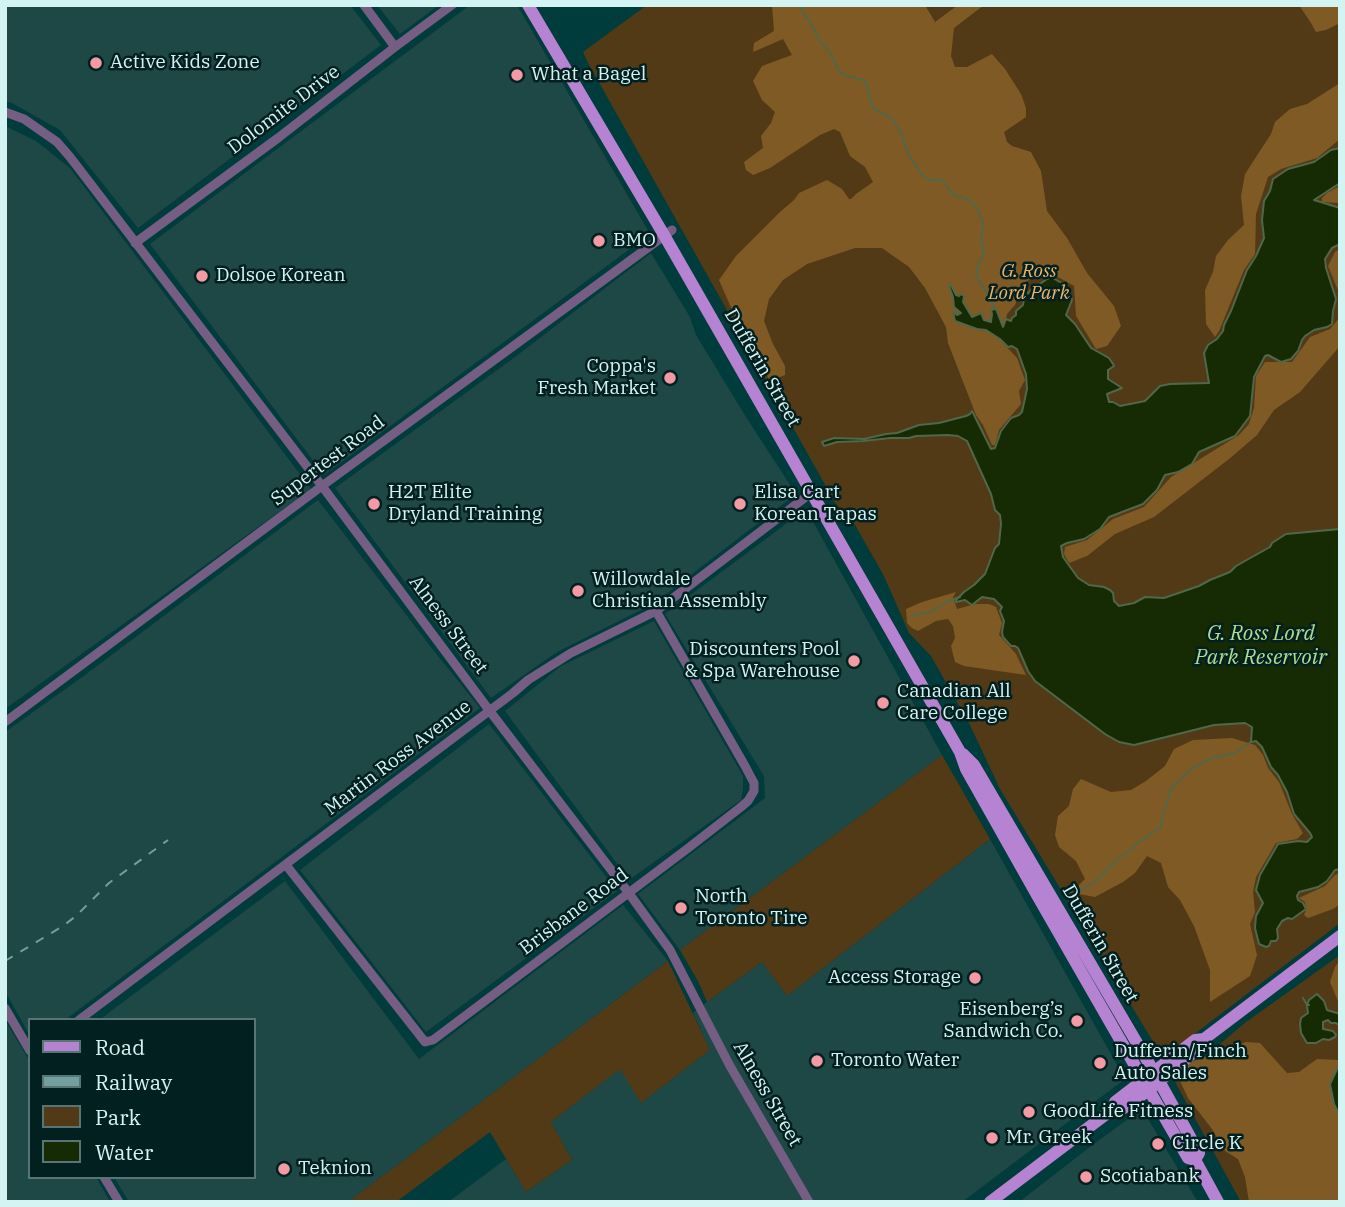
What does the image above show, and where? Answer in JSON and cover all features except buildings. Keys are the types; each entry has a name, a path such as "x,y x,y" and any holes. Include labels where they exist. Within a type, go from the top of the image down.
{"main road":[{"name":"Dufferin Street","path":"528,5 668,233 960,751 974,765 1152,1081 1188,1158 1195,1160 1218,1202"},
{"path":"990,1202 1113,1109 1115,1102 1152,1081 1195,1040 1204,1039 1340,936"}],"street":[{"path":"364,5 395,47"},
{"name":"Dolomite Drive","path":"135,243 452,5"},
{"name":"Alness Street","path":"5,112 24,119 57,142 70,157 628,892 670,950 724,1054 809,1202"},
{"name":"Supertest Road","path":"5,722 668,233"},
{"name":"Martin Ross Avenue","path":"82,1018 528,680 551,665 656,611 813,492"},
{"name":"Brisbane Road","path":"286,865 425,1042 438,1037 741,807 754,790 754,783 745,766 656,611"},
{"path":"5,1008 28,1048"},
{"path":"105,1179 119,1202"}],"shaded area":[{"path":"5,5 350,5 381,45 138,228 60,130 5,101"},
{"path":"377,5 439,5 400,34"},
{"path":"470,5 517,5 650,234 324,475 150,244"},
{"path":"772,5 925,5 935,22 958,5 984,5 954,28 951,56 955,67 967,67 992,54 1005,69 1021,94 1026,108 1026,117 1004,132 1007,142 1031,152 1041,171 1047,211 1067,238 1087,273 1114,306 1121,326 1107,346 1096,349 1076,316 1074,286 1051,273 1031,278 1022,286 1015,305 1007,314 1002,342 1017,358 1025,380 1019,391 1021,404 999,430 995,445 992,445 976,415 948,343 946,327 925,288 909,267 882,248 855,248 807,264 783,280 769,299 764,321 785,366 785,375 770,381 740,328 719,280 736,256 799,193 827,180 842,189 851,199 873,182 865,167 850,156 840,132 834,129 820,135 770,168 753,175 746,170 744,162 763,148 761,136 775,112 762,100 753,81 762,66 792,55 783,39 753,52 754,43 774,31"},
{"path":"1299,5 1340,5 1340,23 1316,32"},
{"path":"1340,83 1340,139 1317,158 1281,169 1268,177 1256,214 1255,254 1244,270 1215,337 1206,324 1205,290 1216,256 1244,225 1241,196 1245,174 1271,134 1275,122 1290,109 1307,104"},
{"path":"5,126 36,141 70,168 311,489 5,709"},
{"path":"1340,186 1340,203 1322,202 1327,193"},
{"path":"1340,249 1340,295 1328,266 1335,252"},
{"path":"651,253 690,317 696,335 796,494 653,604 557,652 491,698 335,488 511,360"},
{"path":"1340,317 1340,346 1300,392 1274,410 1257,435 1154,517 1115,534 1087,556 1069,563 1064,554 1065,547 1087,540 1113,519 1144,507 1171,477 1239,435 1249,424 1254,408 1256,376 1265,362 1292,362 1310,337 1330,329"},
{"path":"318,500 480,708 68,1018 28,1018 28,1032 5,991 5,732"},
{"path":"806,509 942,755 680,950 638,894 765,798 764,776 665,614"},
{"path":"956,592 953,597 957,609 975,604 996,607 1002,623 999,635 1016,654 1026,675 964,666 955,662 951,646 955,638 953,626 948,619 936,621 918,631 907,623 906,609"},
{"path":"654,621 743,776 743,789 741,800 629,880 505,711 561,666"},
{"path":"489,724 617,891 426,1032 300,870"},
{"path":"1232,738 1255,745 1263,755 1303,833 1297,839 1276,843 1256,877 1253,892 1255,912 1250,924 1257,955 1250,976 1210,1002 1210,970 1194,926 1180,900 1168,887 1161,863 1147,856 1135,873 1123,882 1095,897 1079,894 1079,885 1085,879 1076,861 1059,847 1055,835 1058,816 1069,806 1073,789 1081,779 1111,792 1131,790 1165,766 1174,749 1193,740"},
{"path":"990,839 1125,1079 962,1202 448,1202 506,1159 526,1192 572,1160 551,1122 621,1068 641,1103 710,1050 693,1013 707,1002 762,962 787,996"},
{"path":"1340,873 1340,904 1308,918 1304,915 1305,902 1299,898 1325,886"},
{"path":"285,881 419,1059 623,905 668,961 348,1202 129,1202 115,1179 256,1179 256,1018 102,1018"},
{"path":"1340,960 1340,1006 1330,982"},
{"path":"5,1020 28,1059 28,1179 97,1179 110,1202 5,1202"},
{"path":"1246,1042 1260,1043 1287,1073 1299,1072 1317,1059 1340,1060 1340,1202 1249,1202 1245,1177 1238,1159 1225,1151 1188,1098 1180,1081 1181,1069 1193,1061"},
{"path":"1142,1109 1198,1202 1019,1202 1095,1143"}],"green space":[{"name":"G. Ross Lord Park","path":"647,5 1340,5 1340,923 1163,1058 1000,789 970,725 931,656 909,633 884,576 854,523 837,506 587,61 583,52"},
{"path":"942,755 990,839 787,996 762,962 707,1002 680,950"},
{"path":"1340,955 1340,1202 1241,1202 1175,1082 1246,1022"},
{"path":"668,961 710,1050 641,1103 620,1069 551,1122 572,1160 526,1192 490,1132 396,1202 348,1202"}],"water":[{"name":"G. Ross Lord Park Reservoir","path":"1340,148 1340,183 1314,200 1340,208 1340,244 1332,248 1325,259 1336,299 1332,324 1305,336 1291,359 1281,362 1265,356 1254,377 1250,416 1235,436 1199,452 1192,464 1178,472 1165,475 1157,490 1143,504 1109,517 1100,529 1084,539 1061,546 1063,557 1078,578 1089,585 1110,590 1119,606 1145,597 1164,598 1199,586 1230,572 1286,534 1340,529 1340,869 1335,870 1327,881 1318,887 1299,892 1298,900 1306,909 1292,919 1282,921 1277,929 1278,938 1266,947 1259,944 1255,928 1256,916 1263,903 1256,890 1260,875 1278,844 1307,842 1312,837 1294,814 1287,792 1262,747 1256,741 1251,742 1252,727 1245,723 1214,725 1134,745 1119,742 1105,734 1035,681 1018,648 1011,646 1003,637 1004,621 1000,611 1002,607 994,599 982,597 972,605 965,600 956,602 985,574 999,544 1001,524 1000,515 995,510 991,494 967,441 948,435 837,442 824,446 822,442 834,438 864,439 897,433 919,425 966,416 972,411 991,449 995,448 1001,431 1011,418 1022,412 1027,389 1026,374 1017,349 1008,347 986,330 955,321 953,312 957,315 961,313 954,307 950,285 956,295 964,296 963,302 972,317 981,313 984,320 991,322 991,310 996,309 1003,327 1006,319 1011,321 1016,315 1030,291 1047,279 1051,277 1065,285 1072,300 1066,315 1091,348 1109,358 1114,366 1108,370 1108,379 1122,388 1107,394 1109,402 1120,406 1145,401 1160,386 1170,384 1209,383 1204,353 1208,345 1223,331 1247,270 1264,238 1264,201 1273,179 1288,169 1314,162 1331,150"},
{"path":"1317,994 1324,1001 1327,1010 1340,1014 1340,1026 1328,1020 1323,1022 1323,1029 1333,1031 1335,1037 1307,1043 1301,1033 1301,1018 1308,1013 1309,1000"},
{"path":"1340,1063 1340,1116 1334,1104 1330,1084"}],"waterway":[{"path":"800,5 839,71 866,82 872,107 894,122 909,156 923,176 929,180 942,180 953,195 968,199 978,209 983,224 981,240 984,254 976,276 994,308"},
{"path":"912,615 931,612 960,597"},
{"path":"1071,893 1096,881 1137,843 1161,827 1172,787 1191,769 1212,758 1235,753 1251,742"},
{"path":"1303,998 1309,1005"}],"railway":[{"path":"5,961 63,926 109,883 168,840"}],"place":[{"name":"Active Kids Zone","path":"96,63"},
{"name":"What a Bagel","path":"517,75"},
{"name":"BMO","path":"599,241"},
{"name":"Dolsoe Korean","path":"202,276"},
{"name":"Coppa's Fresh Market","path":"670,378"},
{"name":"H2T Elite Dryland Training","path":"374,504"},
{"name":"Elisa Cart Korean Tapas","path":"740,504"},
{"name":"Willowdale Christian Assembly","path":"578,591"},
{"name":"Discounters Pool & Spa Warehouse","path":"854,661"},
{"name":"Canadian All Care College","path":"883,703"},
{"name":"North Toronto Tire","path":"681,908"},
{"name":"Access Storage","path":"975,978"},
{"name":"Eisenberg’s Sandwich Co.","path":"1077,1021"},
{"name":"Toronto Water","path":"817,1061"},
{"name":"Dufferin/Finch Auto Sales","path":"1100,1063"},
{"name":"GoodLife Fitness","path":"1029,1112"},
{"name":"Mr. Greek","path":"992,1138"},
{"name":"Circle K","path":"1158,1144"},
{"name":"Teknion","path":"284,1169"},
{"name":"Scotiabank","path":"1086,1177"}]}
